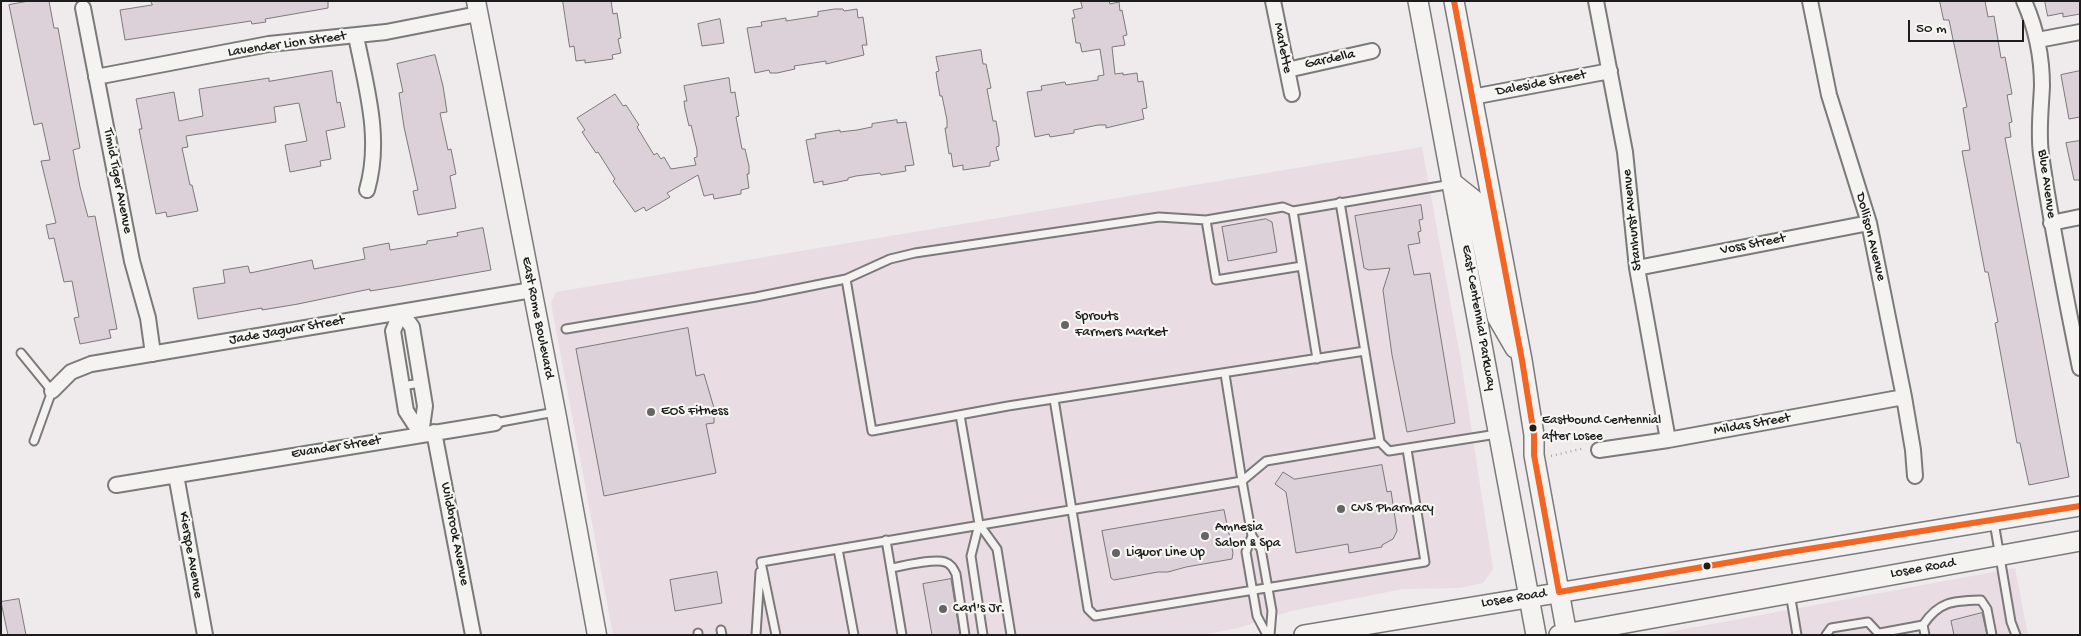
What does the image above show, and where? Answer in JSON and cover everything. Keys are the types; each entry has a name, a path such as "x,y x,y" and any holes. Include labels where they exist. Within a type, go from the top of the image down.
{"main road":[{"name":"East Centennial Parkway","path":"1418,1 1454,184 1536,635"},
{"path":"1454,1 1522,360 1534,435 1534,455 1559,592 1564,634"},
{"path":"1454,184 1474,200 1497,317 1522,360"},
{"name":"Losee Road","path":"1304,635 1529,596 2080,506"},
{"name":"Losee Road","path":"1564,634 2080,541"}],"street":[{"name":"Marlette","path":"1273,1 1292,94"},
{"name":"Stanhurst Avenue","path":"1596,1 1625,152 1637,268 1668,440"},
{"name":"Dollison Avenue","path":"1810,1 1829,96 1869,223 1904,398 1913,450 1914,476"},
{"name":"Blue Avenue","path":"2024,1 2038,40 2042,86 2039,137 2051,223 2080,368"},
{"name":"Timid Tiger Avenue","path":"83,8 132,261 148,318 153,354"},
{"name":"Lavender Lion Street","path":"96,77 269,44 356,36 477,8"},
{"name":"East Rome Boulevard","path":"477,8 556,412 597,635"},
{"path":"2038,40 2080,32"},
{"path":"356,36 370,102 375,138 373,169 367,190"},
{"name":"Gardella","path":"1287,70 1372,51"},
{"name":"Daleside Street","path":"1472,97 1610,71"},
{"path":"2051,223 2080,217"},
{"name":"Voss Street","path":"1637,268 1869,223"},
{"name":"Jade Jaguar Street","path":"52,392 71,372 92,364 532,290"},
{"name":"Wildbrook Avenue","path":"401,312 412,327 428,433 473,635"},
{"name":"Wildbrook Avenue","path":"401,312 394,331 406,412 428,433"},
{"name":"Mildas Street","path":"1598,450 1668,440 1904,398"},
{"name":"Evander Street","path":"116,485 495,423"},
{"name":"Kierspe Avenue","path":"176,475 205,635"}],"lane":[{"path":"566,329 756,297 846,279 890,259 915,253 1159,217 1206,220 1283,207 1293,211 1454,184"},
{"path":"1340,202 1380,442 1389,451 1500,434"},
{"path":"1293,211 1317,359"},
{"path":"1206,220 1216,280 1302,266"},
{"path":"846,279 872,430 1054,399 1365,351"},
{"path":"21,354 52,392 34,440"},
{"path":"1225,374 1252,536 1261,549 1272,611 1268,635"},
{"path":"402,386 421,382"},
{"path":"1054,399 1088,609 1095,616 1424,562 1407,449"},
{"name":"Evander Street","path":"495,423 556,412"},
{"path":"960,415 979,524 971,556 983,635"},
{"path":"761,562 1242,481 1266,462 1380,442"},
{"path":"1994,520 2011,622 2016,635"},
{"path":"979,524 998,549 1011,635"},
{"path":"1252,536 1246,552 1252,590 1257,616 1268,635"},
{"path":"886,540 902,635"},
{"path":"838,549 854,635"},
{"path":"891,568 935,561 944,561 952,566 956,574 965,635"},
{"path":"756,635 761,562"},
{"path":"761,562 776,635"},
{"path":"1790,593 1798,635"},
{"path":"1826,635 1831,628 1868,622 1880,634 1923,625 1935,609 1945,604 1980,600 1987,608 1992,635"},
{"path":"1923,625 1925,635"}],"path":[{"path":"1534,455 1549,456 1586,448 1598,450"}],"shaded area":[{"path":"1422,147 1461,361 1493,569 1483,583 1459,588 1403,589 1291,611 1238,628 1201,635 613,635 551,303 556,292"},
{"path":"2015,568 2028,635 1653,635"}],"building":[{"path":"29,1 49,1 54,28 58,28 80,148 73,150 80,187 88,217 95,216 117,329 109,330 111,338 80,344 74,318 79,317 72,281 64,282 54,238 49,239 46,225 56,223 41,161 50,160 42,123 34,125 9,5"},
{"path":"151,1 328,1 328,8 265,19 266,22 252,24 251,21 125,40 120,10 152,5"},
{"path":"563,1 611,1 613,14 617,13 621,38 618,39 621,53 612,55 613,59 585,63 585,60 576,61 574,46 570,47"},
{"path":"1081,1 1109,1 1110,4 1119,2 1127,35 1123,36 1125,45 1112,47 1115,74 1137,73 1138,82 1143,81 1147,108 1142,109 1144,119 1106,128 1106,125 1098,125 1074,130 1074,133 1050,137 1049,134 1035,137 1027,92 1042,90 1041,86 1065,82 1066,85 1098,80 1098,76 1104,75 1100,49 1082,52 1080,43 1076,43 1072,18 1075,18 1073,10 1082,8"},
{"path":"1940,1 1985,1 1988,17 1994,16 2001,58 2005,57 2012,94 2007,95 2012,122 2009,123 2011,137 2005,138 2069,477 2029,485 2020,443 2017,443 1995,323 1998,322 1988,272 1985,272 1962,151 1970,150 1963,108 1967,107 1949,20 1944,20"},
{"path":"2045,1 2080,1 2080,14 2063,17 2063,13 2048,16"},
{"path":"843,9 844,11 857,9 858,18 863,17 867,45 862,45 864,55 826,64 826,61 794,66 795,69 777,73 770,73 769,70 755,73 747,28 762,26 761,22 786,18 786,21 818,16 818,12"},
{"path":"720,19 724,43 702,46 698,24"},
{"path":"981,50 983,64 986,64 991,88 987,89 993,121 996,121 999,138 999,146 996,147 999,160 990,162 990,166 963,170 963,165 953,167 951,153 949,154 945,128 947,128 947,120 937,79 936,72 939,71 936,57"},
{"path":"435,55 447,112 440,113 448,150 451,149 456,174 450,176 456,208 418,215 413,191 418,190 404,127 399,93 403,92 397,64"},
{"path":"332,71 337,103 340,102 345,127 326,131 331,159 320,161 321,166 290,172 285,145 307,141 299,103 274,107 276,122 186,136 188,147 182,148 198,211 167,217 166,212 156,214 139,129 142,129 136,99 174,92 179,121 203,116 199,89 269,78 269,81"},
{"path":"2080,71 2080,117 2069,119 2061,75"},
{"path":"729,78 731,93 735,92 739,116 736,117 742,149 745,149 749,166 749,174 747,174 749,188 741,190 741,194 714,199 713,194 704,196 698,175 667,193 670,197 646,211 644,207 635,212 613,181 615,179 598,152 596,153 582,132 585,130 577,118 615,94 623,106 626,105 639,125 637,127 654,155 657,153 661,159 664,157 671,169 696,165 694,158 697,157 697,150 685,109 684,101 687,101 684,86"},
{"path":"897,120 897,123 906,122 914,165 905,166 906,171 856,176 848,178 848,180 823,185 823,181 814,183 806,140 816,138 815,134 840,130 840,132 857,130 872,127 872,124"},
{"path":"2080,141 2080,180 2074,180 2066,143"},
{"path":"1421,205 1423,219 1419,220 1421,231 1418,232 1420,243 1408,245 1414,275 1430,273 1455,423 1407,432 1392,355 1383,290 1390,268 1369,270 1364,268 1355,216"},
{"path":"1266,219 1272,222 1277,252 1228,261 1222,227"},
{"path":"483,228 491,270 370,291 370,289 298,304 198,319 193,288 225,283 223,270 248,266 250,273 312,260 314,269 365,259 363,248 389,243 390,250 427,244 427,241 458,236 457,233"},
{"name":"EOS Fitness","path":"688,328 696,376 704,374 714,408 714,423 706,424 716,473 604,496 576,349"},
{"name":"CVS Pharmacy","path":"1382,465 1387,492 1391,491 1397,531 1393,539 1382,545 1382,547 1349,553 1348,544 1296,553 1286,492 1275,484 1283,472 1294,479"},
{"path":"1224,510 1233,553 1232,559 1168,572 1114,580 1111,578 1102,531"},
{"path":"717,572 722,603 675,611 670,580"},
{"name":"Carl's Jr.","path":"951,579 960,635 932,635 923,584"},
{"path":"19,599 26,635 8,635 1,602"},
{"path":"1982,613 1987,635 1954,635 1951,621"}],"transit line":[{"path":"1454,1 1522,360 1534,435 1534,455 1559,592 1783,553 2080,506"}],"place":[{"name":"Sprouts Farmers Market","path":"1065,325"},
{"name":"EOS Fitness","path":"651,412"},
{"name":"Eastbound Centennial after Losee","path":"1533,428"},
{"name":"CVS Pharmacy","path":"1341,509"},
{"name":"Amnesia Salon & Spa","path":"1205,536"},
{"name":"Liquor Line Up","path":"1116,553"},
{"name":"Carl's Jr.","path":"943,609"}]}
